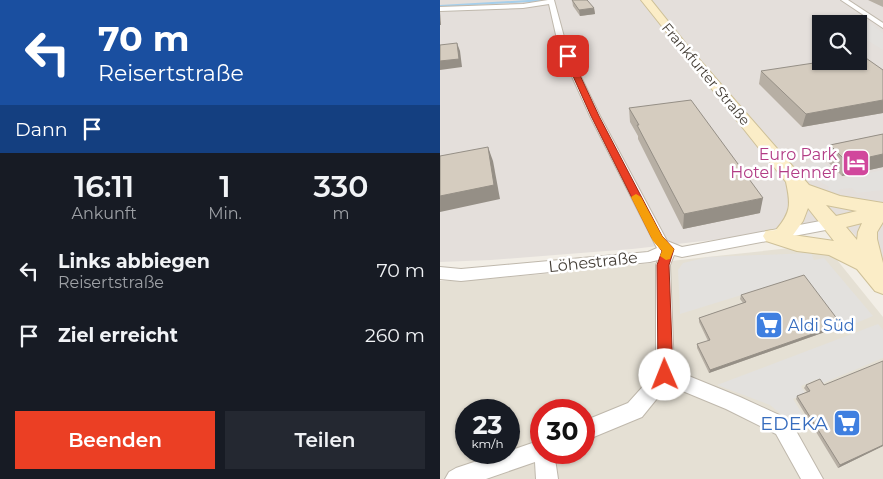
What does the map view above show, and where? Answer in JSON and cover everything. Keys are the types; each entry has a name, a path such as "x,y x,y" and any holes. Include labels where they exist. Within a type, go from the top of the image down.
{"main road":[{"name":"Frankfurter Straße","path":"646,0 880,282"},
{"path":"880,282 852,258 833,248 797,244 778,235 796,219 799,209 798,185 837,202 883,211"},
{"path":"831,224 883,211"},
{"path":"880,282 866,238 872,220 883,211"}],"street":[{"path":"844,0 883,26"},
{"path":"440,9 523,6 551,1 564,48 595,116 657,238 662,245 669,249 663,265 665,375 635,410 595,427"},
{"name":"Löhestraße","path":"440,273 461,275 650,257 669,249 682,252 831,224"},
{"path":"665,375 733,403 783,427 812,479"},
{"path":"456,479 530,454"},
{"path":"545,464 547,479"}],"shaded area":[{"path":"440,0 883,0 883,267 846,225 632,249 440,262"},
{"path":"867,21 883,33 883,50 867,40"},
{"name":"Euro Park Hotel Hennef","path":"822,159 841,179 883,170 883,190 857,193 852,188 840,189 838,193 828,190 829,187 819,181 805,165"},
{"path":"825,245 883,317 883,479 440,479 440,281 569,272"},
{"path":"811,253 814,260 824,258 873,316 844,328 803,276 680,314 678,270 683,263 708,257"},
{"path":"878,324 883,330 883,358 821,384 817,379 801,386 805,393 793,399 805,418 793,424 770,405 717,385"}],"building":[{"path":"572,0 587,0 594,8 579,10"},
{"path":"457,43 459,59 440,61 440,45"},
{"path":"867,59 883,70 883,100 806,114 761,71 812,63 812,70 867,70"},
{"path":"691,100 763,198 684,214 629,108"},
{"path":"883,134 883,154 847,162 830,145"},
{"path":"488,147 494,185 440,196 440,156"},
{"name":"Aldi Süd","path":"804,275 841,324 710,370 697,344 710,340 699,318 746,302 741,295"},
{"name":"EDEKA","path":"883,361 883,445 840,465 797,396 810,391 806,385 820,379 824,385"}],"waterway":[{"path":"440,6 546,0"}],"slow traffic":[{"path":"636,197 657,238 662,245 669,249 666,256"}],"place":[{"name":"Euro Park Hotel Hennef","path":"856,163"},
{"name":"Aldi Süd","path":"769,325"},
{"name":"EDEKA","path":"847,423"}],"route":[{"path":"568,56 595,116 657,238 662,245 669,249 663,265 665,375"}]}
